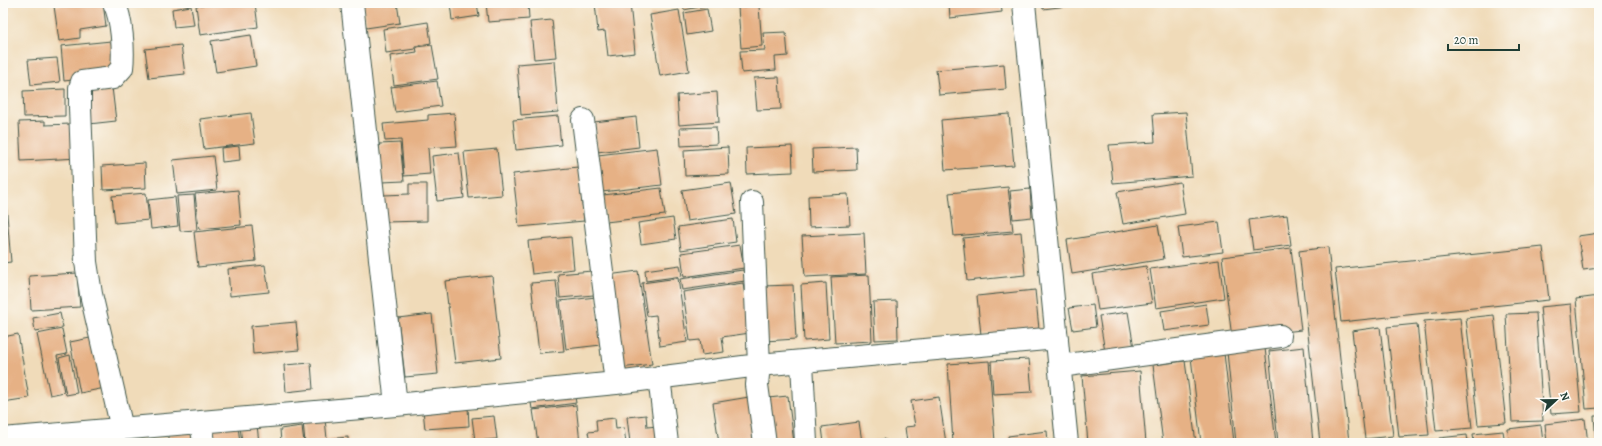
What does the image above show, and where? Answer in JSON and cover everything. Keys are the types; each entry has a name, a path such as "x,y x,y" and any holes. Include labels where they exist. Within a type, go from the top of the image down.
{"street":[{"path":"114,3 118,15 122,42 122,68 113,78 82,82 80,88 86,262 91,294 136,433"},
{"path":"352,3 396,405"},
{"path":"1024,3 1067,443"},
{"path":"583,120 616,383"},
{"path":"752,202 759,365 757,385 765,443"},
{"path":"1060,366 1280,336"},
{"path":"3,439 136,433 202,432 396,405 616,383 759,365 1057,338"},
{"path":"802,362 806,443"},
{"path":"659,377 667,443"}],"building":[{"path":"71,3 103,3 106,26 80,30 80,38 59,41 54,6"},
{"path":"217,3 255,3 258,27 200,35 196,6"},
{"path":"362,3 397,3 400,23 366,28"},
{"path":"450,3 477,3 479,16 452,20"},
{"path":"486,3 528,3 529,19 488,22"},
{"path":"595,3 630,3 635,53 608,56 605,31 598,32"},
{"path":"683,3 715,3 715,4 684,10"},
{"path":"949,3 1001,3 1002,12 950,18"},
{"path":"1042,3 1083,3 1083,4 1043,9"},
{"path":"191,6 194,25 174,27 172,9"},
{"path":"759,6 762,46 741,48 738,7"},
{"path":"707,9 711,31 687,35 684,13"},
{"path":"679,10 689,71 660,76 650,15"},
{"path":"552,20 556,57 534,59 530,22"},
{"path":"428,22 431,43 415,46 415,49 386,53 383,29"},
{"path":"786,32 788,56 775,57 776,70 742,73 740,51 765,50 763,33"},
{"path":"251,35 256,66 216,72 211,41"},
{"path":"111,41 115,75 64,81 61,46"},
{"path":"181,45 185,74 149,78 145,49"},
{"path":"432,45 438,79 394,85 390,56 417,52 416,47"},
{"path":"57,58 60,82 31,85 28,60"},
{"path":"554,61 558,112 521,115 517,64"},
{"path":"1004,64 1006,89 939,95 936,70"},
{"path":"779,77 781,109 757,110 754,78"},
{"path":"437,81 441,106 395,112 391,87"},
{"path":"112,87 116,121 89,124 85,90"},
{"path":"65,89 65,116 24,117 23,91"},
{"path":"717,92 719,122 679,125 677,95"},
{"path":"1186,112 1192,176 1113,183 1109,145 1155,142 1153,114"},
{"path":"251,113 255,143 204,149 200,119"},
{"path":"454,113 457,146 428,148 430,174 404,176 401,140 385,141 383,124 428,120 428,115"},
{"path":"1009,114 1014,165 945,170 941,120"},
{"path":"558,116 561,145 516,150 513,120"},
{"path":"636,117 639,147 597,152 594,122"},
{"path":"45,121 45,125 71,124 79,158 21,161 19,122"},
{"path":"716,127 717,144 681,146 680,128"},
{"path":"400,143 404,181 382,182 379,144"},
{"path":"239,146 240,160 222,162 221,148"},
{"path":"792,146 793,172 747,174 746,148"},
{"path":"728,147 729,174 685,176 684,150"},
{"path":"856,147 857,170 813,172 812,149"},
{"path":"657,148 662,185 602,192 598,155"},
{"path":"497,149 502,195 469,198 464,152"},
{"path":"459,153 464,198 437,201 432,156"},
{"path":"213,156 217,190 177,194 173,160"},
{"path":"145,163 146,188 103,190 102,166"},
{"path":"578,167 584,221 519,227 513,174"},
{"path":"1180,182 1185,214 1123,224 1117,192"},
{"path":"731,183 736,214 687,221 682,190"},
{"path":"409,184 427,184 427,221 384,222 384,195 409,194"},
{"path":"1008,187 1013,231 954,236 949,193"},
{"path":"661,188 665,215 606,222 603,195"},
{"path":"1030,189 1032,217 1013,219 1010,191"},
{"path":"238,190 241,225 199,229 195,194"},
{"path":"146,193 149,220 115,223 112,196"},
{"path":"848,194 850,225 809,227 808,196"},
{"path":"194,195 197,230 180,231 177,196"},
{"path":"175,197 178,226 151,229 148,200"},
{"path":"3,203 6,203 11,262 3,263"},
{"path":"1287,215 1291,245 1253,250 1249,220"},
{"path":"673,218 676,239 641,244 638,223"},
{"path":"733,219 736,242 681,250 678,227"},
{"path":"1219,222 1223,252 1182,257 1178,227"},
{"path":"1158,225 1164,259 1072,274 1067,240"},
{"path":"252,226 256,261 198,267 194,232"},
{"path":"1021,232 1025,275 967,281 963,238"},
{"path":"864,233 866,274 805,277 802,236"},
{"path":"1599,233 1599,268 1583,270 1578,236"},
{"path":"571,237 574,269 532,274 528,241"},
{"path":"740,245 744,268 684,277 681,253"},
{"path":"1328,247 1349,442 1344,443 1320,443 1299,251"},
{"path":"1543,247 1549,300 1341,322 1335,269"},
{"path":"1291,248 1301,330 1232,338 1222,257"},
{"path":"1219,260 1224,298 1156,308 1150,269"},
{"path":"265,265 269,292 230,296 228,269"},
{"path":"680,265 682,276 646,281 645,270"},
{"path":"1146,266 1152,303 1098,310 1092,274"},
{"path":"743,270 745,281 682,290 680,279"},
{"path":"592,271 594,295 560,298 558,274"},
{"path":"638,271 652,364 621,368 608,275"},
{"path":"77,273 80,307 31,310 29,276"},
{"path":"869,275 872,341 835,343 831,277"},
{"path":"492,276 501,358 455,363 445,281"},
{"path":"678,278 687,342 660,346 656,315 647,316 642,283"},
{"path":"556,281 564,351 539,353 531,283"},
{"path":"743,283 750,333 722,337 724,352 702,355 700,340 690,341 683,292"},
{"path":"826,283 829,339 804,341 801,285"},
{"path":"793,285 796,339 765,341 762,286"},
{"path":"1035,290 1039,329 981,335 977,296"},
{"path":"1599,296 1599,408 1586,409 1576,299"},
{"path":"596,297 601,345 566,349 560,301"},
{"path":"897,301 898,339 875,340 873,302"},
{"path":"1206,304 1209,325 1164,331 1161,311"},
{"path":"1571,304 1581,412 1551,414 1540,307"},
{"path":"1093,305 1096,327 1073,330 1069,308"},
{"path":"1128,312 1134,348 1105,352 1099,316"},
{"path":"60,313 63,327 35,331 33,318"},
{"path":"1536,313 1543,421 1512,422 1506,314"},
{"path":"432,314 438,374 405,377 398,318"},
{"path":"1494,315 1506,423 1478,425 1466,318"},
{"path":"1460,318 1472,428 1436,431 1424,321"},
{"path":"296,322 299,350 253,354 251,326"},
{"path":"1417,324 1429,435 1399,437 1387,327"},
{"path":"1380,327 1393,436 1365,439 1352,331"},
{"path":"62,329 67,354 57,356 64,392 50,395 37,334"},
{"path":"18,334 29,398 3,402 3,337"},
{"path":"95,337 105,388 80,393 70,342"},
{"path":"1304,347 1313,443 1278,443 1269,351"},
{"path":"1265,348 1276,443 1236,443 1227,352"},
{"path":"1224,353 1234,443 1201,443 1191,357"},
{"path":"70,355 77,393 66,395 59,358"},
{"path":"1029,359 1032,392 993,394 991,361"},
{"path":"989,361 995,442 953,443 948,364"},
{"path":"1185,361 1196,443 1163,443 1153,365"},
{"path":"311,363 313,389 286,392 284,365"},
{"path":"1140,371 1146,443 1088,443 1082,376"},
{"path":"574,391 576,403 532,409 530,396"},
{"path":"788,396 794,443 774,443 768,398"},
{"path":"749,397 756,443 719,443 713,403"},
{"path":"939,397 946,443 907,443 905,427 915,426 911,401"},
{"path":"576,405 580,443 538,443 533,410"},
{"path":"468,407 469,426 425,429 423,410"},
{"path":"646,415 647,427 658,426 660,443 630,443 627,417"},
{"path":"494,416 497,439 475,441 472,418"},
{"path":"1594,416 1599,416 1599,443 1596,443"},
{"path":"615,418 616,429 624,428 626,443 590,443 588,432 597,431 596,420"},
{"path":"325,419 327,439 348,437 348,443 305,443 303,421"},
{"path":"1585,419 1588,443 1547,443 1545,424"},
{"path":"859,422 862,442 885,439 885,443 824,443 822,427"},
{"path":"257,425 259,443 242,443 240,426"},
{"path":"1541,425 1543,443 1509,443 1508,429"},
{"path":"238,426 240,443 215,443 213,428"},
{"path":"302,426 304,443 281,443 280,429"},
{"path":"1047,431 1048,443 1009,443 1008,436"},
{"path":"1503,431 1505,443 1474,443 1473,434"},
{"path":"195,432 196,443 169,443 169,433"},
{"path":"1467,435 1468,443 1440,443 1439,438"},
{"path":"1434,440 1435,443 1418,443 1418,442"}]}
